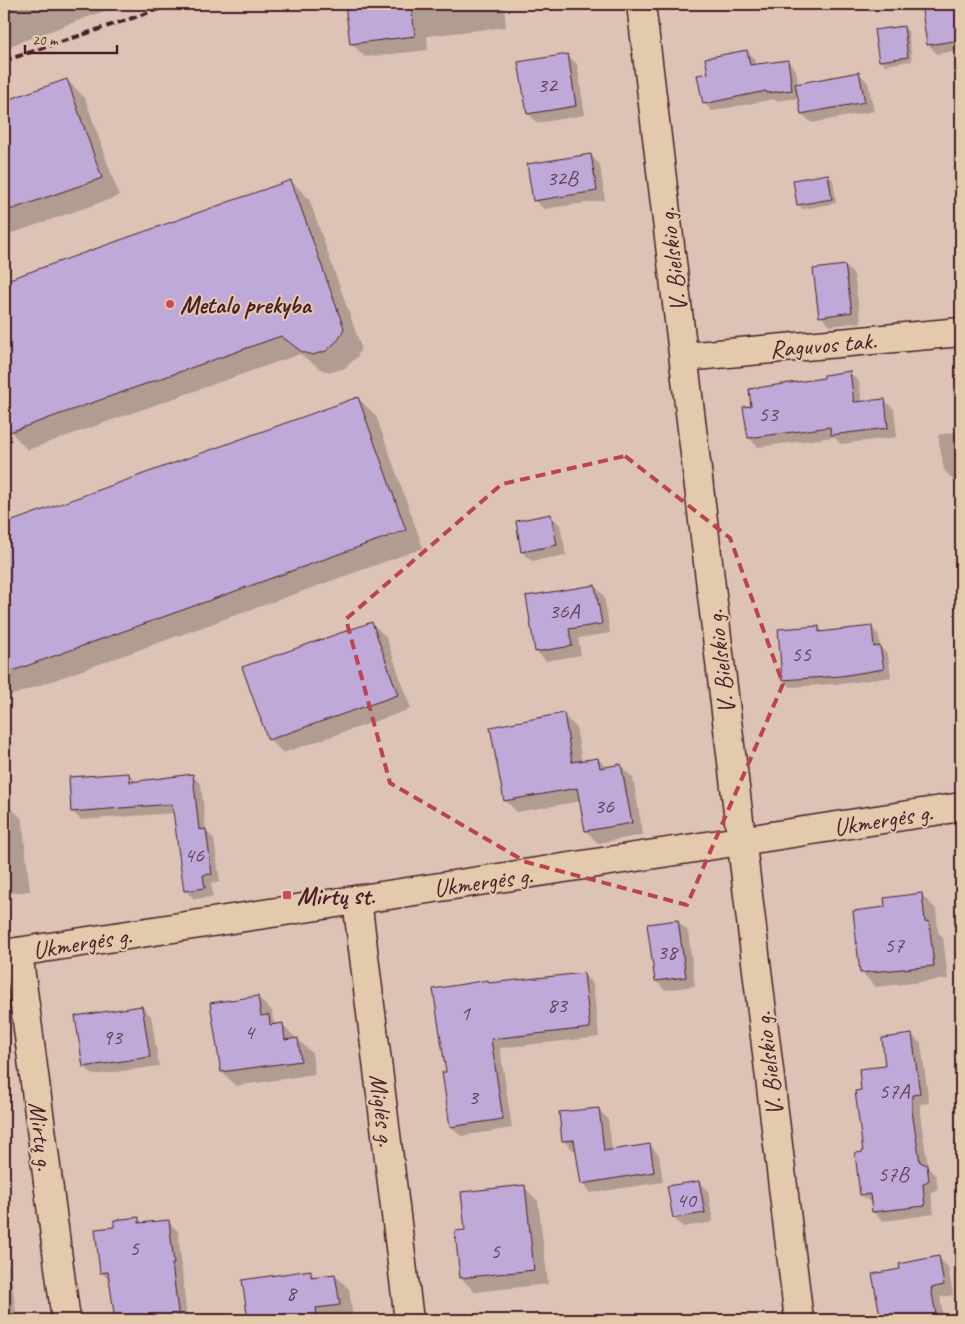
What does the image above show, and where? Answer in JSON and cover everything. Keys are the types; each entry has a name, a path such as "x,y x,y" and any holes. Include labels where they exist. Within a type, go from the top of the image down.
{"street":[{"name":"V. Bielskio g.","path":"641,4 799,1320"},
{"name":"Raguvos tak.","path":"684,357 961,332"},
{"name":"Ukmergės g.","path":"11,953 961,807"},
{"name":"Miglės g.","path":"357,900 409,1320"},
{"name":"Mirtų g.","path":"11,953 66,1320"}],"highlighted area":[{"path":"625,456 730,538 783,684 687,905 526,862 390,783 346,619 502,484"}],"building":[{"path":"345,4 411,4 415,36 350,44"},
{"path":"921,4 956,4 961,40 927,45"},
{"path":"904,26 908,57 879,61 874,30"},
{"path":"747,50 750,65 788,60 792,90 767,93 766,91 703,104 697,75 708,73 705,58"},
{"path":"568,54 576,106 527,114 518,62"},
{"path":"859,72 865,102 801,114 795,84"},
{"path":"67,79 102,178 4,212 4,101"},
{"path":"591,154 597,191 533,201 527,164"},
{"path":"828,174 832,199 797,205 793,180"},
{"name":"Metalo prekyba","path":"291,180 344,328 339,339 326,351 313,355 302,352 281,336 4,434 4,281"},
{"path":"845,265 852,312 819,317 813,269"},
{"path":"850,371 854,402 885,399 888,428 831,435 830,427 748,438 743,407 751,406 749,389 824,378 824,375"},
{"path":"358,397 406,530 4,674 4,524"},
{"path":"551,514 557,545 521,552 516,521"},
{"path":"595,585 602,624 569,629 572,646 535,652 526,596"},
{"path":"372,622 398,695 268,740 242,667"},
{"path":"819,626 819,632 872,626 874,647 880,646 884,669 841,676 782,680 778,629"},
{"path":"564,713 572,762 598,758 600,768 621,764 632,823 585,831 577,788 504,801 490,727"},
{"path":"129,773 130,782 193,774 199,830 206,829 212,874 203,875 205,888 184,891 172,804 71,812 69,777"},
{"path":"922,893 925,922 929,921 934,966 860,973 853,911 885,907 884,898"},
{"path":"678,920 686,977 655,981 647,924"},
{"path":"584,973 590,1028 491,1039 503,1119 450,1127 442,1072 446,1072 433,989 488,980 489,983"},
{"path":"258,996 261,1016 269,1015 270,1025 283,1023 285,1040 298,1038 301,1061 221,1072 210,1003"},
{"path":"142,1006 150,1057 83,1067 75,1016"},
{"path":"912,1034 920,1094 912,1095 912,1111 920,1162 927,1165 929,1180 923,1184 925,1206 872,1212 870,1194 860,1195 855,1153 863,1152 855,1091 861,1090 859,1069 885,1066 882,1038"},
{"path":"599,1108 604,1151 650,1144 654,1172 581,1184 574,1140 562,1141 559,1112"},
{"path":"699,1181 705,1213 673,1218 667,1186"},
{"path":"525,1185 534,1270 460,1278 455,1231 465,1230 461,1192"},
{"path":"139,1217 139,1223 169,1220 179,1320 115,1320 108,1272 100,1273 95,1229 114,1227 114,1220"},
{"path":"939,1256 944,1285 931,1288 937,1320 881,1320 872,1274 900,1269 899,1264"},
{"path":"311,1270 311,1277 335,1274 340,1305 316,1308 318,1320 248,1320 242,1280"}],"railway":[{"path":"4,61 174,4"}],"place":[{"name":"Metalo prekyba","path":"170,304"},
{"name":"Mirtų st.","path":"287,895"}]}
